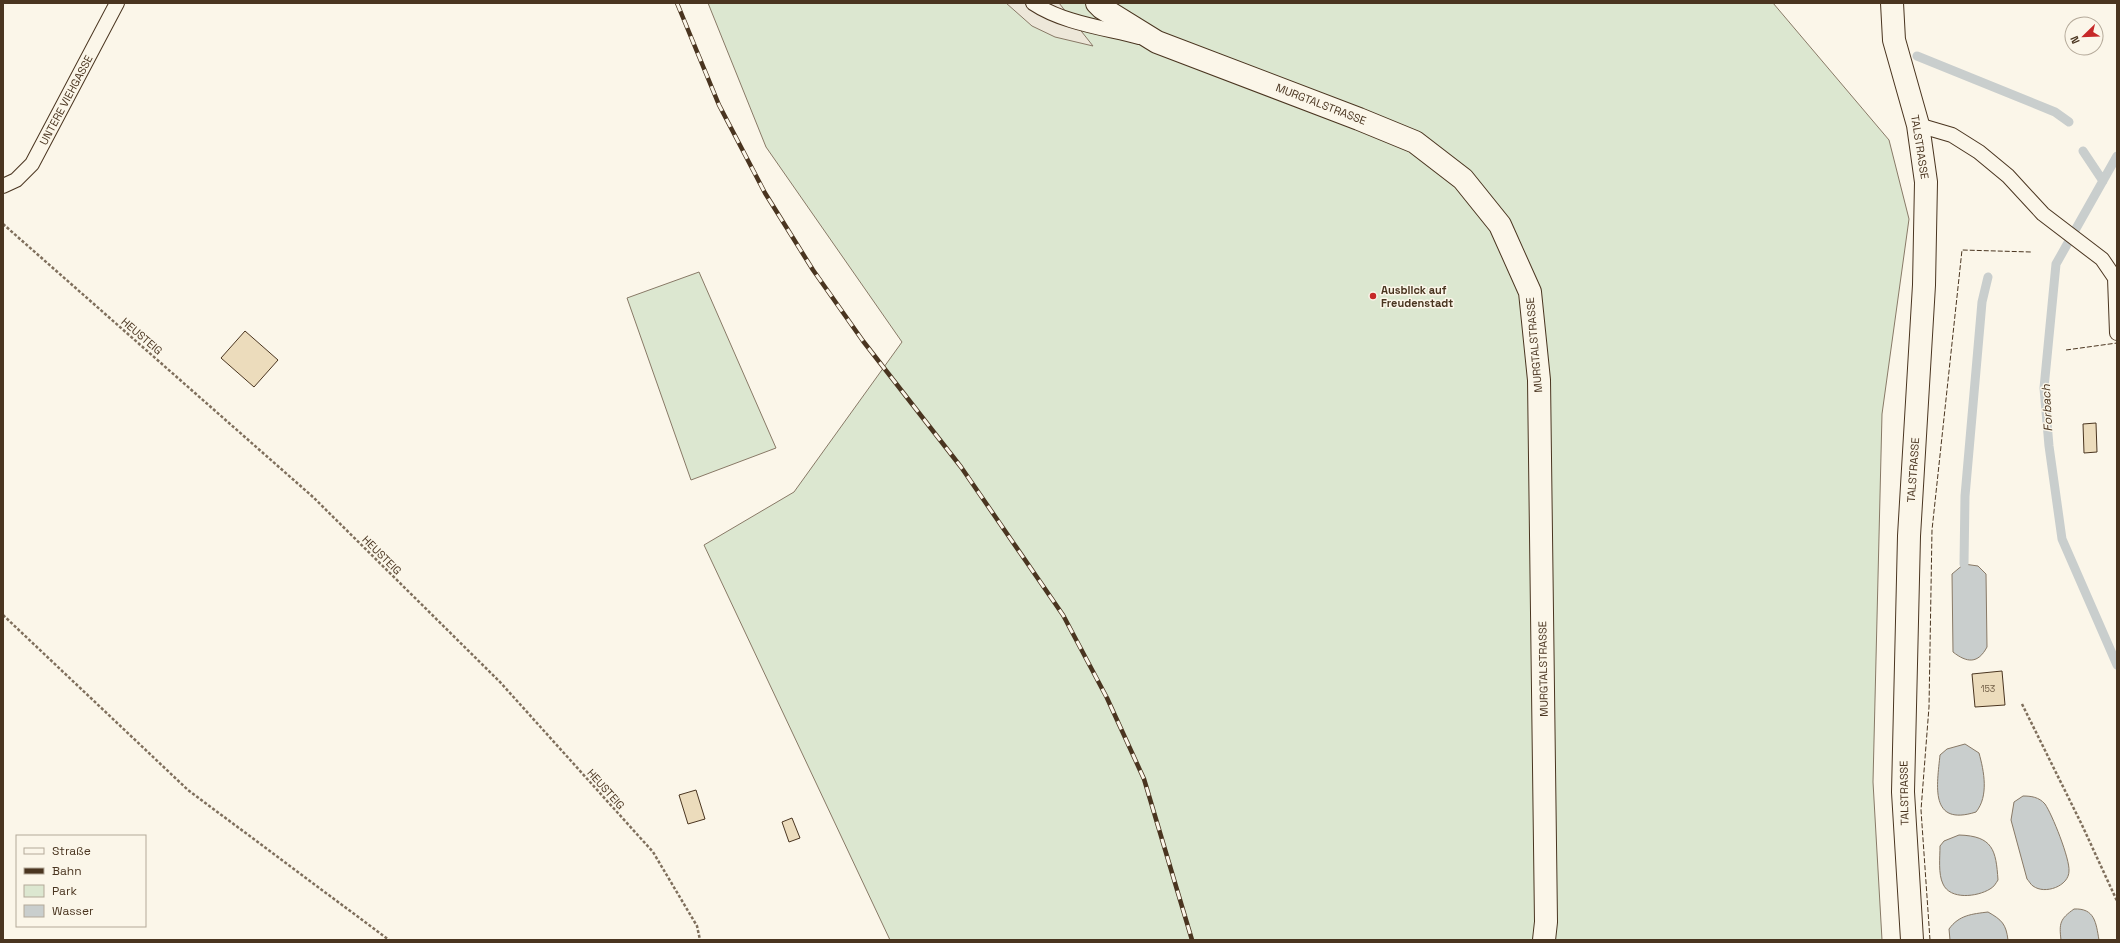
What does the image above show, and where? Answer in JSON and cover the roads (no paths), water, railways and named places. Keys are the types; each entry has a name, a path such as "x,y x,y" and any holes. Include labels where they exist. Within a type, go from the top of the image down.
{"main road":[{"name":"MURGTALSTRASSE","path":"1097,3 1102,8 1157,42 1359,118 1415,142 1463,179 1500,225 1530,292 1539,380 1545,882 1544,940"},
{"name":"TALSTRASSE","path":"1892,3 1894,40 1918,125 1926,182 1924,285 1909,536 1903,792 1912,940"}],"lane":[{"name":"UNTERE VIEHGASSE","path":"3,186 16,180 32,164 117,3"},
{"path":"1033,3 1041,8 1071,19 1157,42"},
{"path":"1918,125 1952,135 1979,152 2008,176 2043,214 2102,259 2115,278 2117,333"}],"water":[{"path":"1964,564 1978,566 1986,574 1987,647 1984,653 1972,660 1958,656 1953,652 1952,574"},
{"path":"1965,744 1979,753 1984,775 1983,799 1976,812 1961,815 1950,814 1943,808 1939,800 1938,779 1940,755 1947,749"},
{"path":"2023,796 2035,797 2045,804 2060,837 2067,857 2069,871 2065,881 2056,888 2044,890 2038,889 2027,879 2011,820 2014,802"},
{"path":"1959,835 1979,838 1986,842 1994,853 1998,880 1994,886 1985,892 1964,896 1958,895 1951,893 1946,889 1941,880 1940,846 1944,841"},
{"path":"2074,909 2081,909 2090,914 2095,922 2099,940 2061,940 2060,929 2063,919"},
{"path":"1988,912 2002,923 2006,930 2008,940 1950,940 1949,929 1957,921 1966,916"}],"waterway":[{"path":"1917,56 2055,112 2069,122"},
{"path":"2083,151 2103,181"},
{"name":"Forbach","path":"2117,156 2056,264 2044,388 2049,446 2062,539 2117,665"},
{"path":"1964,564 1965,496 1982,302 1988,277"}],"railway":[{"path":"677,3 719,105 765,193 813,270 863,341 961,467 1063,615 1107,698 1144,779 1192,940"}],"place":[{"name":"Ausblick auf Freudenstadt","path":"1373,296"}]}
